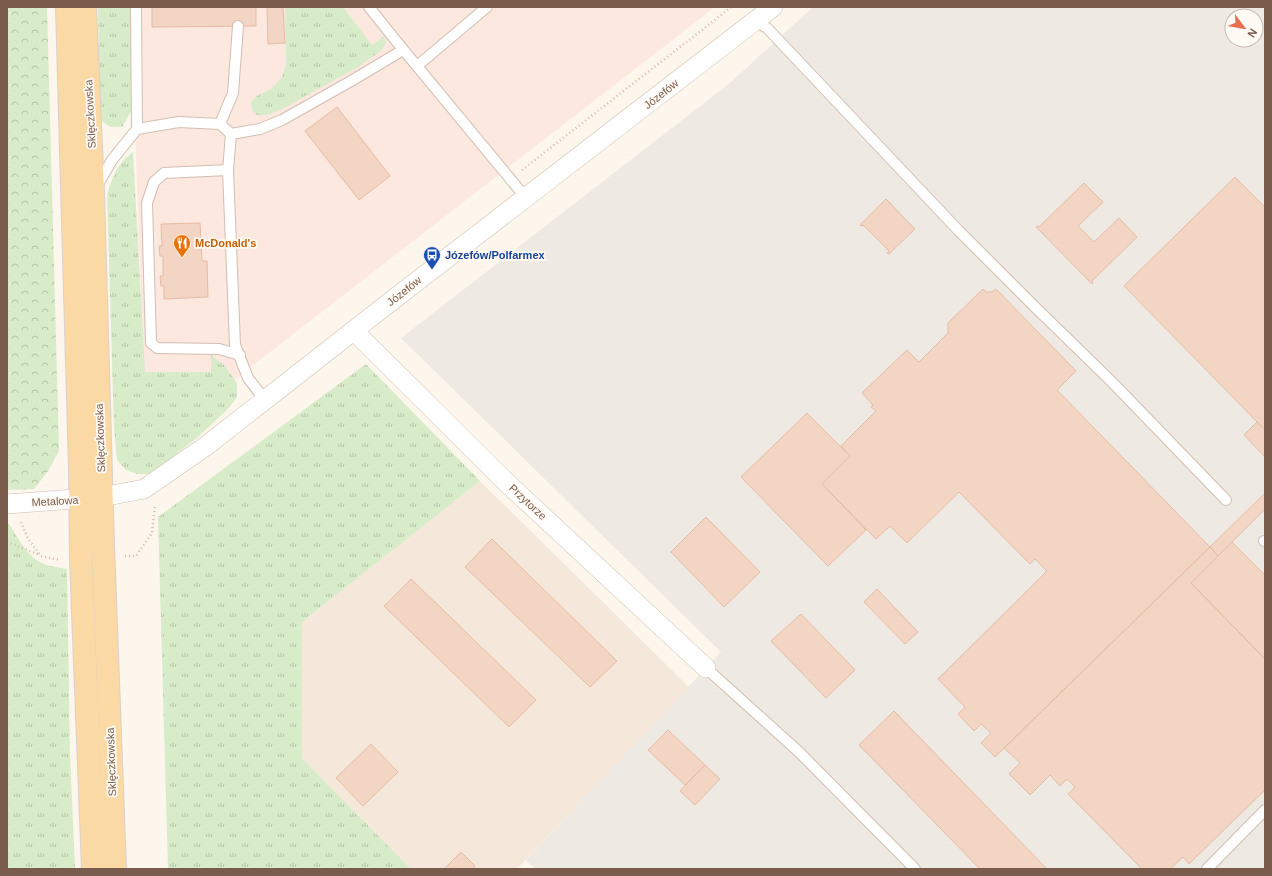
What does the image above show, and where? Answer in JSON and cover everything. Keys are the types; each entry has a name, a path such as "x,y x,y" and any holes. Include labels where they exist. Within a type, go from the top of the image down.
{"main road":[{"name":"Sklęczkowska","path":"67,7 81,559 93,869"},
{"name":"Sklęczkowska","path":"85,7 94,193 102,497 115,869"}],"street":[{"name":"Józefów","path":"102,497 144,489 206,446 773,7"},
{"name":"Przytorze","path":"354,331 507,482 706,668"},
{"name":"Metalowa","path":"7,504 102,497"}],"lane":[{"path":"94,193 112,160 137,128 136,7"},
{"path":"369,7 526,198"},
{"path":"417,66 487,7"},
{"path":"755,21 767,28 959,231 1112,382 1226,500"},
{"path":"220,124 233,93 238,26"},
{"path":"231,134 260,130 282,120 403,50"},
{"path":"137,128 179,122 220,124 231,134"},
{"path":"231,134 228,170 235,345 248,378 265,400"},
{"path":"228,170 164,173 154,182 147,204 151,343 157,348 219,349 240,355"},
{"path":"706,668 799,752 915,869"},
{"path":"1207,869 1265,810"}],"path":[{"path":"510,179 731,7"},
{"path":"7,542 41,556"}],"shaded area":[{"path":"131,7 715,7 154,442 146,454"},
{"path":"813,7 1265,7 1265,869 535,869 526,860 721,652 401,338 730,83"},
{"path":"480,481 689,687 517,869 411,869 302,758 302,622"}],"green space":[{"path":"7,7 47,7 59,451 48,471 34,489 7,490"},
{"path":"98,7 132,7 133,108 122,127 110,127 100,120"},
{"path":"285,7 343,7 372,45 384,36 386,43 382,50 358,67 282,109 267,115 257,115 252,110 251,102 257,96 271,89 282,77 286,64"},
{"path":"133,152 145,372 211,372 211,355 224,365 237,383 237,397 228,409 198,437 151,474 137,474 126,470 117,460 114,428 107,195 111,182 119,166"},
{"path":"366,364 480,481 302,622 302,758 411,869 168,869 158,517"},
{"path":"7,524 9,524 24,547 35,559 46,565 67,569 70,756 75,869 7,869"}],"building":[{"path":"152,7 256,7 256,26 152,27"},
{"path":"267,7 283,7 285,43 268,44"},
{"path":"337,107 390,176 359,200 305,131"},
{"path":"1235,177 1265,207 1265,430 1124,286"},
{"path":"1084,183 1103,202 1078,226 1094,242 1119,218 1137,237 1092,281 1092,284 1036,227 1039,227"},
{"path":"886,199 915,229 889,254 887,253 889,251 863,225 860,225"},
{"name":"McDonald's","path":"200,223 202,261 207,261 208,297 164,299 164,286 161,286 160,276 163,276 163,256 160,256 159,246 162,246 161,224"},
{"path":"983,289 986,292 992,292 996,289 1076,371 1057,390 1210,547 995,757 981,743 991,733 981,724 974,731 958,714 965,707 938,679 1047,571 1035,559 1030,564 959,492 907,543 890,526 876,539 822,484 850,456 841,446 876,411 871,407 873,405 862,393 907,350 919,362 948,333 948,323"},
{"path":"807,413 850,456 822,484 866,530 828,566 741,477"},
{"path":"1257,422 1265,430 1265,457 1244,435"},
{"path":"1265,493 1265,509 1218,556 1210,547"},
{"path":"706,517 760,572 724,607 671,552"},
{"path":"492,539 617,661 590,687 465,567"},
{"path":"1232,542 1265,575 1265,659 1191,583"},
{"path":"1210,547 1218,556 1191,583 1265,659 1265,790 1189,864 1183,857 1170,869 1142,869 1068,794 1075,787 1067,779 1060,786 1050,775 1030,795 1009,774 1020,763 1004,748"},
{"path":"411,579 536,700 509,727 384,606"},
{"path":"877,589 918,632 905,644 864,602"},
{"path":"801,614 855,670 826,698 771,641"},
{"path":"894,711 1047,869 980,869 859,745"},
{"path":"668,730 705,765 685,785 648,750"},
{"path":"371,744 398,772 363,806 336,778"},
{"path":"705,765 720,779 695,805 680,791"},
{"path":"461,852 475,866 472,869 444,869"}],"place":[{"name":"McDonald's","path":"182,258"},
{"name":"Józefów/Polfarmex","path":"432,270"}]}
